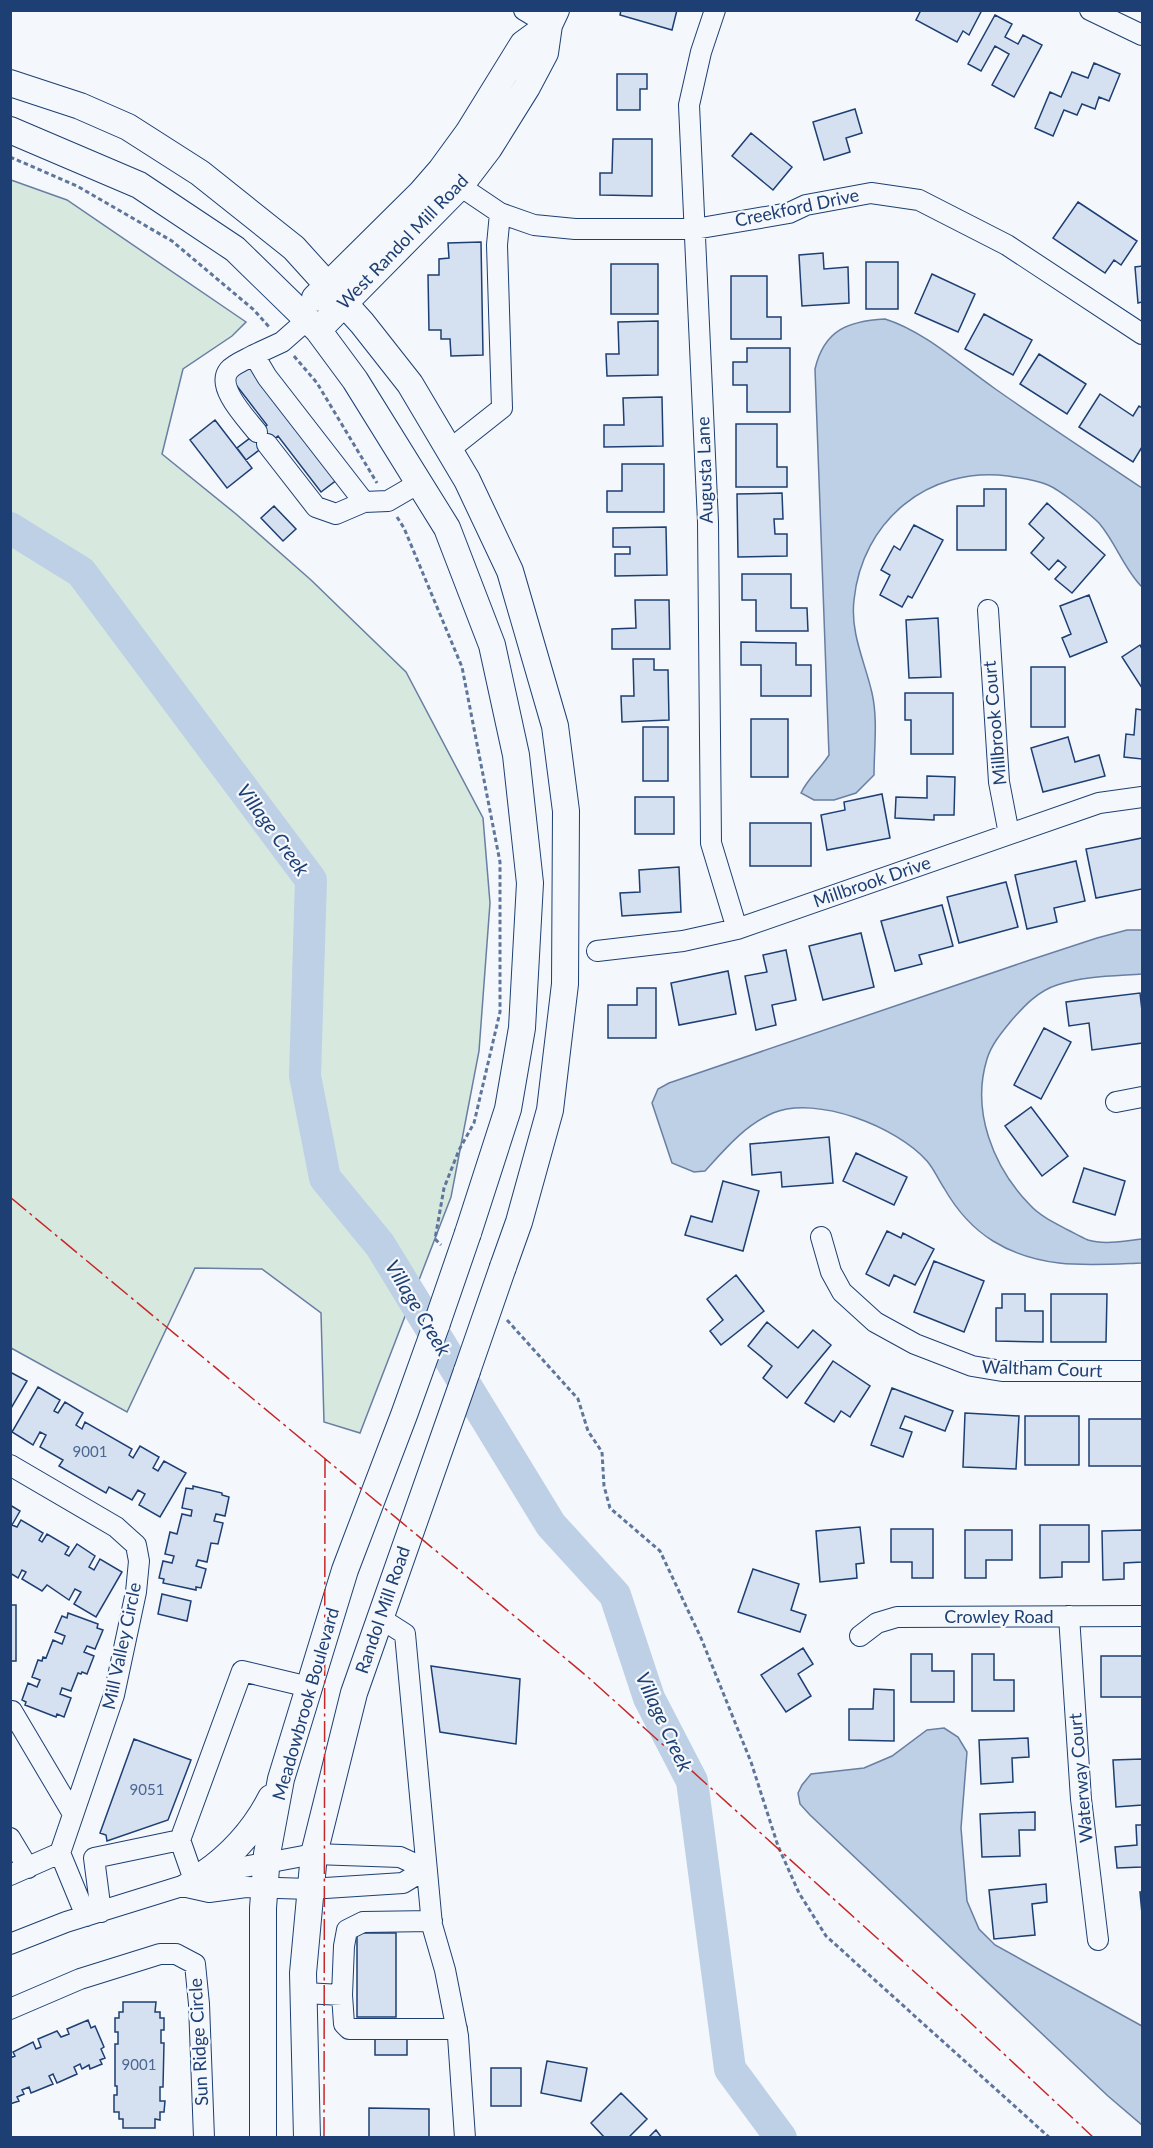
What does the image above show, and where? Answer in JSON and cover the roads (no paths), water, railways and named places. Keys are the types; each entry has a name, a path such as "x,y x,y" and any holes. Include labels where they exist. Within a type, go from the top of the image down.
{"main road":[{"name":"West Randol Mill Road","path":"308,321 345,304 460,186 489,148 527,87 544,53 553,18"},
{"name":"West Randol Mill Road","path":"308,321 327,286 441,170 468,134 523,44 553,18"},
{"name":"Randol Mill Road","path":"10,83 80,106 128,126 200,173 294,248 345,304 410,384 467,480 510,571 555,726 566,811 565,984 550,1110 519,1222 354,1693 314,1854"},
{"name":"Meadowbrook Boulevard","path":"10,130 139,185 235,249 308,321 355,380 447,528 492,645 516,755 530,883 522,1028 510,1098 468,1233 404,1415 345,1570 280,1779 264,1888 263,2138"},
{"path":"194,1880 218,1865 246,1837 260,1818 280,1779"},
{"path":"307,2138 303,1973 314,1854"}],"street":[{"path":"524,10 553,18"},
{"name":"Augusta Lane","path":"715,10 701,52 689,105 708,522 711,843 737,929"},
{"path":"1090,10 1143,35"},
{"name":"Creekford Drive","path":"460,186 500,213 534,225 575,230 695,229 789,213 806,205 872,193 919,200 1006,245 1143,334"},
{"path":"449,450 502,408 497,245 500,213"},
{"path":"308,321 282,342 229,370 225,382 230,397 316,507 336,514 364,502 388,501 419,483"},
{"path":"254,355 267,377 364,502"},
{"name":"Millbrook Court","path":"988,610 999,782 1010,834"},
{"name":"Millbrook Drive","path":"597,951 683,941 737,929 1099,803 1143,797"},
{"path":"1116,1102 1143,1096"},
{"name":"Waltham Court","path":"820,1237 831,1272 842,1292 875,1322 915,1344 972,1366 1002,1371 1143,1371"},
{"name":"Mill Valley Circle","path":"10,1465 116,1527 136,1545 139,1561 136,1592 114,1695 60,1853"},
{"name":"Waterway Court","path":"1069,1616 1081,1799 1098,1940"},
{"name":"Crowley Road","path":"860,1636 877,1623 897,1617 1143,1616"},
{"path":"380,1618 405,1634 432,1921 457,2029 465,2138"},
{"path":"309,1687 242,1671 180,1840 194,1880 209,1892 246,1887 310,1889 403,1883 426,1869"},
{"path":"10,1713 12,1712 70,1822"},
{"path":"10,1838 19,1871 60,1853 94,1914"},
{"path":"94,1914 94,1858 180,1840"},
{"path":"10,1944 66,1922 194,1880 314,1854 400,1857 426,1869"},
{"path":"432,1921 363,1922 347,1930 342,1995 344,2024 349,2029 457,2029"},
{"name":"Sun Ridge Circle","path":"10,2009 80,1979 160,1954 176,1954 195,1964 199,2004 204,2138"},
{"path":"303,1994 342,1995"}],"water":[{"path":"885,319 900,324 942,349 1012,401 1142,488 1142,587 1099,523 1048,485 1034,480 1008,476 979,475 951,480 926,490 904,505 885,523 870,546 860,572 854,600 856,636 874,703 874,775 856,793 834,800 814,800 801,793 829,755 815,369 825,345 840,330 860,322"},
{"path":"1127,930 1142,930 1142,974 1078,980 1057,985 1038,995 1011,1021 991,1049 983,1079 982,1098 984,1118 996,1156 1005,1173 1030,1205 1038,1213 1088,1240 1122,1242 1142,1239 1142,1263 1065,1264 1029,1257 1011,1250 985,1236 965,1218 927,1161 914,1148 877,1126 833,1111 791,1108 773,1113 744,1131 705,1171 694,1172 672,1163 652,1103 658,1089 669,1083 1030,960"},
{"path":"944,1728 958,1737 967,1752 961,1828 967,1901 979,1929 995,1945 1142,2026 1142,2125 1108,2096 800,1804 798,1793 811,1774 864,1768 892,1756 927,1730"}],"waterway":[{"name":"Village Creek","path":"10,528 81,572 311,880 305,1076 325,1178 380,1245 551,1525 615,1595 649,1698 692,1781 730,2069 781,2138"}]}
